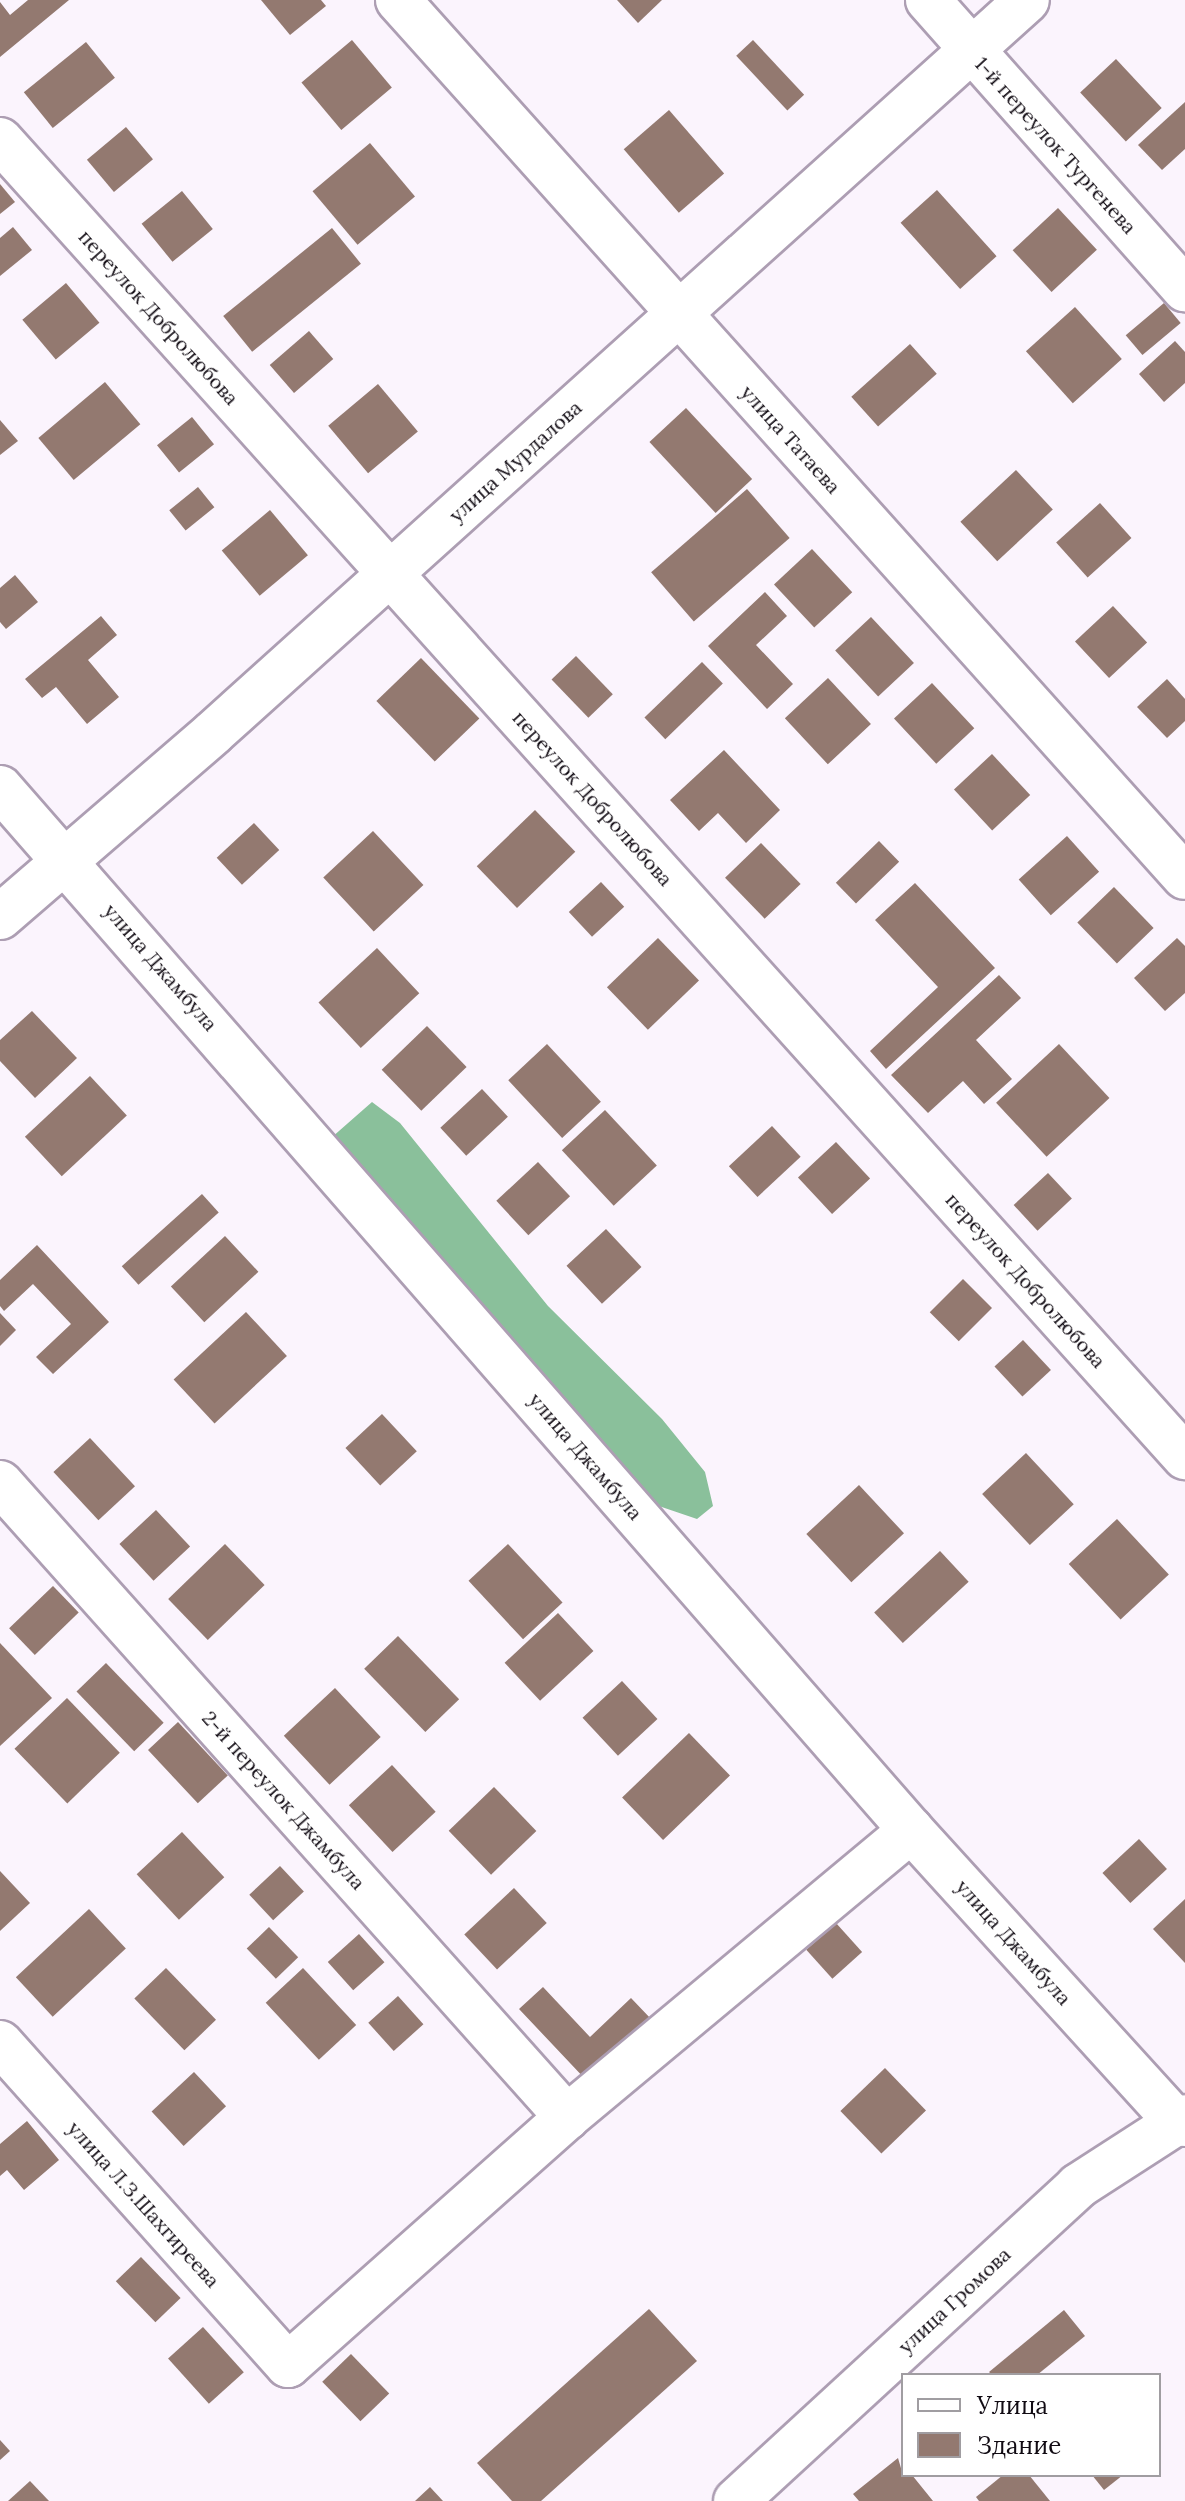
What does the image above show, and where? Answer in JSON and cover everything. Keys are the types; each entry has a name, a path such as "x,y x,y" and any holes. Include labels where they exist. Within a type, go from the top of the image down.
{"street":[{"name":"улица Татаева","path":"398,0 1185,877"},
{"name":"1-й переулок Тургенева","path":"928,0 1185,289"},
{"name":"улица Мурдалова","path":"0,917 390,574 970,48 1027,0"},
{"name":"переулок Добролюбова","path":"0,140 1185,1457"},
{"name":"улица Джамбула","path":"0,788 66,858 911,1830 1182,2120"},
{"name":"2-й переулок Джамбула","path":"0,1483 567,2117"},
{"path":"567,2117 911,1830"},
{"name":"улица Л.З.Шахгиреева","path":"0,2043 288,2365 567,2117"},
{"name":"улица Громова","path":"736,2501 1078,2186 1182,2120"}],"green space":[{"path":"372,1102 400,1123 548,1306 662,1419 705,1472 713,1506 697,1519 647,1502 331,1138"}],"building":[{"path":"28,0 69,0 0,57 0,2 10,15"},
{"path":"261,0 321,0 326,6 290,35"},
{"path":"617,0 662,0 638,23"},
{"path":"352,40 392,87 341,130 301,82"},
{"path":"753,40 804,95 787,111 736,56"},
{"path":"86,42 115,78 53,128 24,92"},
{"path":"1116,59 1162,108 1126,141 1080,92"},
{"path":"1185,102 1185,149 1162,170 1138,145"},
{"path":"669,110 724,173 679,213 624,149"},
{"path":"126,127 153,159 114,192 87,160"},
{"path":"370,143 415,197 358,245 313,191"},
{"path":"0,184 15,202 0,214"},
{"path":"937,190 997,256 960,289 901,223"},
{"path":"182,191 213,229 172,262 142,224"},
{"path":"1058,208 1097,250 1052,292 1013,250"},
{"path":"13,227 32,250 0,276 0,238"},
{"path":"332,228 361,264 252,352 223,316"},
{"path":"66,283 99,323 56,359 22,320"},
{"path":"1164,303 1181,323 1142,355 1126,335"},
{"path":"1075,307 1122,359 1073,403 1026,351"},
{"path":"309,331 333,359 294,393 270,365"},
{"path":"1175,341 1185,352 1185,383 1164,402 1139,374"},
{"path":"910,344 937,374 878,427 851,397"},
{"path":"105,382 140,424 74,480 38,438"},
{"path":"378,384 418,431 368,473 328,426"},
{"path":"686,408 752,479 716,513 649,442"},
{"path":"192,417 214,444 179,473 157,445"},
{"path":"0,420 18,441 0,455"},
{"path":"1016,470 1053,509 997,561 960,522"},
{"path":"198,487 214,507 186,530 169,510"},
{"path":"747,489 790,538 694,621 651,572"},
{"path":"1100,503 1131,538 1088,577 1056,542"},
{"path":"270,510 308,555 260,596 222,550"},
{"path":"812,549 852,592 814,628 774,584"},
{"path":"15,575 38,602 6,629 0,622 0,588"},
{"path":"765,592 787,616 756,645 793,684 767,709 708,646"},
{"path":"1113,606 1147,643 1109,678 1075,641"},
{"path":"101,616 117,635 88,660 119,697 87,724 56,687 42,698 25,679"},
{"path":"871,617 914,663 878,696 835,650"},
{"path":"576,656 613,694 588,718 552,680"},
{"path":"421,658 479,718 435,761 376,701"},
{"path":"702,662 723,684 665,739 644,718"},
{"path":"828,678 871,724 828,764 785,718"},
{"path":"1167,679 1185,699 1185,721 1167,738 1137,707"},
{"path":"932,683 974,728 936,764 894,718"},
{"path":"724,750 780,810 746,843 718,813 699,831 670,800"},
{"path":"992,754 1030,795 992,830 954,789"},
{"path":"535,810 575,852 517,908 477,866"},
{"path":"254,823 279,850 242,885 217,858"},
{"path":"373,831 423,885 374,931 323,877"},
{"path":"1067,836 1099,872 1051,915 1019,879"},
{"path":"879,841 899,862 856,904 836,883"},
{"path":"761,843 801,884 765,919 725,878"},
{"path":"601,882 624,907 592,937 569,912"},
{"path":"915,883 995,968 886,1069 870,1051 938,987 875,920"},
{"path":"1114,887 1154,928 1117,963 1077,922"},
{"path":"658,938 699,980 648,1030 607,987"},
{"path":"1177,938 1185,946 1185,993 1165,1011 1134,978"},
{"path":"377,948 419,993 361,1048 318,1003"},
{"path":"999,975 1021,998 976,1040 1012,1079 984,1104 963,1081 928,1113 891,1075"},
{"path":"32,1011 77,1058 35,1098 0,1061 0,1040"},
{"path":"427,1026 467,1067 421,1111 382,1070"},
{"path":"547,1044 601,1102 562,1138 508,1080"},
{"path":"1059,1044 1109,1098 1047,1157 996,1103"},
{"path":"90,1076 127,1115 62,1176 25,1137"},
{"path":"482,1089 508,1117 466,1156 440,1128"},
{"path":"605,1110 657,1166 614,1206 562,1150"},
{"path":"772,1126 801,1157 757,1197 729,1166"},
{"path":"836,1142 870,1179 832,1214 798,1177"},
{"path":"538,1162 570,1196 528,1235 496,1201"},
{"path":"1048,1173 1072,1199 1037,1231 1014,1205"},
{"path":"202,1194 219,1213 138,1285 122,1266"},
{"path":"606,1229 641,1267 602,1304 567,1266"},
{"path":"225,1236 258,1272 204,1322 171,1286"},
{"path":"37,1245 109,1322 53,1374 36,1357 71,1324 33,1284 4,1311 0,1306 0,1280"},
{"path":"963,1279 992,1308 959,1341 930,1312"},
{"path":"246,1312 287,1356 215,1423 174,1380"},
{"path":"0,1313 16,1330 0,1346"},
{"path":"1023,1340 1051,1370 1022,1397 994,1367"},
{"path":"382,1414 417,1451 380,1485 345,1448"},
{"path":"90,1438 135,1486 98,1520 53,1472"},
{"path":"1026,1453 1074,1504 1030,1545 982,1494"},
{"path":"859,1485 904,1533 851,1582 806,1534"},
{"path":"156,1510 190,1547 154,1581 119,1544"},
{"path":"1117,1519 1169,1575 1121,1620 1069,1564"},
{"path":"225,1544 265,1585 208,1640 168,1599"},
{"path":"508,1544 563,1603 523,1639 469,1581"},
{"path":"940,1551 969,1582 903,1643 874,1612"},
{"path":"53,1586 79,1613 35,1655 9,1628"},
{"path":"558,1613 593,1651 540,1701 505,1663"},
{"path":"398,1636 459,1699 425,1732 364,1669"},
{"path":"0,1643 52,1698 0,1746"},
{"path":"106,1663 164,1723 134,1751 77,1691"},
{"path":"622,1681 657,1719 618,1756 583,1718"},
{"path":"335,1688 381,1737 329,1785 284,1736"},
{"path":"67,1698 120,1753 67,1803 14,1749"},
{"path":"178,1722 228,1775 198,1803 148,1750"},
{"path":"689,1733 730,1775 663,1840 622,1798"},
{"path":"392,1765 436,1812 392,1852 349,1805"},
{"path":"494,1787 536,1831 491,1875 449,1831"},
{"path":"182,1832 224,1877 179,1920 137,1874"},
{"path":"1139,1839 1167,1869 1130,1903 1102,1873"},
{"path":"280,1866 304,1892 273,1920 249,1895"},
{"path":"0,1871 30,1903 0,1931"},
{"path":"514,1888 547,1923 497,1969 464,1934"},
{"path":"1185,1899 1185,1963 1153,1929"},
{"path":"89,1909 126,1948 53,2017 16,1977"},
{"path":"836,1923 862,1952 832,1979 806,1950"},
{"path":"269,1927 298,1957 276,1979 247,1949"},
{"path":"359,1934 384,1962 353,1990 328,1962"},
{"path":"166,1968 216,2020 184,2050 134,1999"},
{"path":"303,1968 356,2025 319,2060 266,2003"},
{"path":"543,1987 590,2037 631,1998 652,2020 587,2081 519,2009"},
{"path":"398,1996 423,2024 394,2051 368,2023"},
{"path":"885,2068 926,2110 881,2154 840,2111"},
{"path":"194,2072 226,2106 184,2146 152,2112"},
{"path":"27,2121 59,2160 24,2190 7,2170 0,2176 0,2144"},
{"path":"141,2257 181,2298 155,2322 116,2281"},
{"path":"649,2309 697,2361 541,2501 512,2501 477,2463"},
{"path":"1064,2310 1085,2336 1039,2373 989,2372"},
{"path":"203,2327 244,2372 209,2404 168,2358"},
{"path":"351,2354 389,2394 360,2421 322,2382"},
{"path":"0,2440 10,2451 0,2460"},
{"path":"898,2458 901,2477 914,2477 933,2501 859,2501 853,2494"},
{"path":"1001,2477 1031,2477 1050,2501 979,2501 976,2497"},
{"path":"1094,2477 1120,2477 1104,2490"},
{"path":"30,2481 49,2501 8,2501"},
{"path":"430,2487 443,2501 415,2501"}]}
